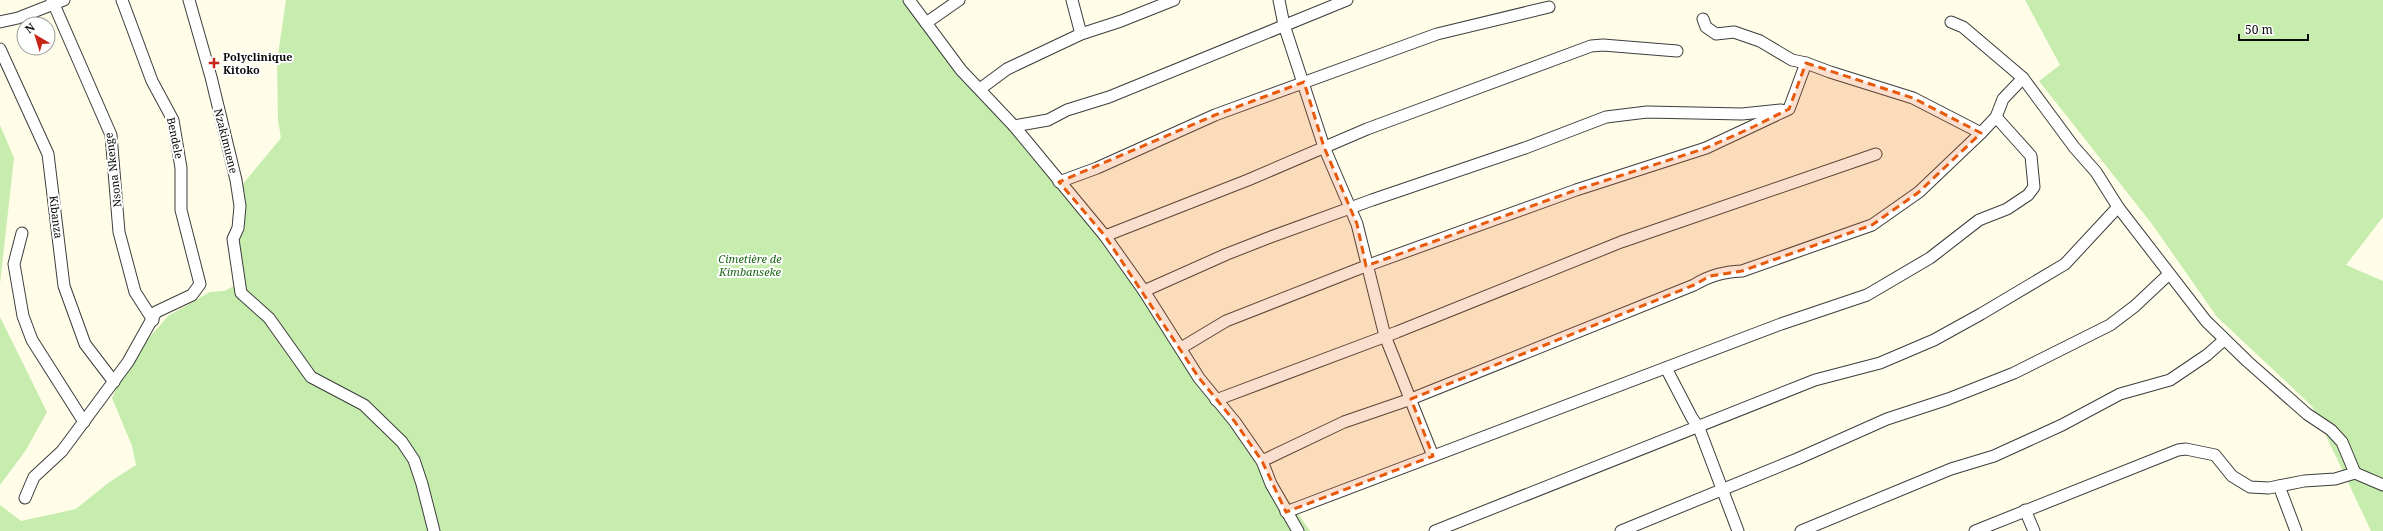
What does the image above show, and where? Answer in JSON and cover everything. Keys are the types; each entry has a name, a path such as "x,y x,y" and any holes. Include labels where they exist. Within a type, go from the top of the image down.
{"street":[{"name":"Bendele","path":"122,0 152,80 173,120 181,168 181,210 200,284 192,295 160,309 153,320"},
{"name":"Nzakimuene","path":"189,0 236,180 240,206 238,228 234,239 238,284 241,293 269,318 311,376 364,405 402,442 414,460 434,531"},
{"path":"909,0 961,70 1014,126 1105,236 1144,291 1157,315 1181,348 1199,378 1235,422 1262,461 1271,484 1298,531"},
{"path":"926,23 959,0"},
{"path":"1072,0 1081,34"},
{"path":"980,89 1008,69 1081,34 1121,21 1174,0"},
{"path":"1279,0 1284,25 1304,82 1324,147 1351,209 1385,336 1433,456"},
{"path":"1014,126 1048,120 1067,110 1109,97 1347,0"},
{"path":"0,22 18,18 57,1"},
{"name":"Nsona Nkenge","path":"57,1 111,134 119,232 135,292 153,320"},
{"path":"1059,182 1097,168 1215,115 1437,34 1549,7"},
{"path":"1702,19 1706,26 1716,34 1734,32 1760,41 1792,60 1806,62 1818,68 1913,98 1981,133"},
{"path":"1951,22 1963,27 2023,78 2074,147 2096,172 2118,206 2206,321 2224,340 2307,414 2331,430 2342,442 2355,473"},
{"path":"1105,236 1367,129 1591,46 1603,45 1677,51"},
{"name":"Kibanza","path":"0,49 48,154 64,286 85,344 114,382"},
{"path":"1181,348 1226,321 1366,266 1576,190 1706,148 1789,109 1806,62"},
{"path":"1262,461 1344,422 1411,399 1694,285 1710,276 1721,272 1742,271 1872,225 1919,192 1981,133 1996,117 2003,99 2023,78"},
{"path":"1144,291 1227,254 1525,148 1606,117 1647,112 1742,114 1789,109"},
{"path":"1286,512 1666,368 1867,295 1930,258 1979,220 2007,209 2028,195 2034,186 2031,156 1996,117"},
{"path":"1216,400 1385,336 1621,242 1876,154"},
{"path":"1435,531 1699,428 1815,380 1880,363 1934,340 2065,264 2118,206"},
{"path":"22,233 14,264 23,316 32,340 84,422"},
{"path":"1621,531 1640,525 1723,488 1797,459 1887,420 1948,399 2014,373 2110,325 2135,306 2169,274"},
{"path":"25,498 34,477 62,451 84,422 128,362 153,320"},
{"path":"1801,531 1951,469 1994,456 2062,425 2120,394 2170,380 2207,355 2224,340"},
{"path":"1666,368 1692,418 1699,428 1738,531"},
{"path":"1975,531 2178,450 2186,449 2216,455 2232,476 2250,488 2279,486 2304,481 2335,479 2355,473 2383,485"},
{"path":"2279,486 2296,531"},
{"path":"2025,510 2034,531"}],"highlighted area":[{"path":"1806,63 1913,98 1981,133 1919,192 1872,225 1742,271 1710,276 1694,285 1411,399 1433,456 1286,512 1262,461 1235,422 1199,378 1105,236 1059,182 1215,115 1304,82 1324,147 1357,224 1366,266 1576,190 1706,148 1753,127 1789,109"}],"green space":[{"name":"Cimetière de Kimbanseke","path":"286,0 909,0 1105,236 1310,531 0,531 0,505 21,521 76,509 108,483 136,465 132,446 112,398 128,362 168,316 210,292 224,291 238,284 234,257 242,185 281,138 278,120 277,61"},
{"path":"2025,0 2383,0 2383,217 2346,265 2383,281 2383,531 2371,531 2312,406 2217,317 2152,224 2039,81 2060,65"},
{"path":"0,125 14,158 0,284"},
{"path":"0,317 47,412 26,450 0,485"}],"place":[{"name":"Polyclinique Kitoko","path":"214,63"}]}
